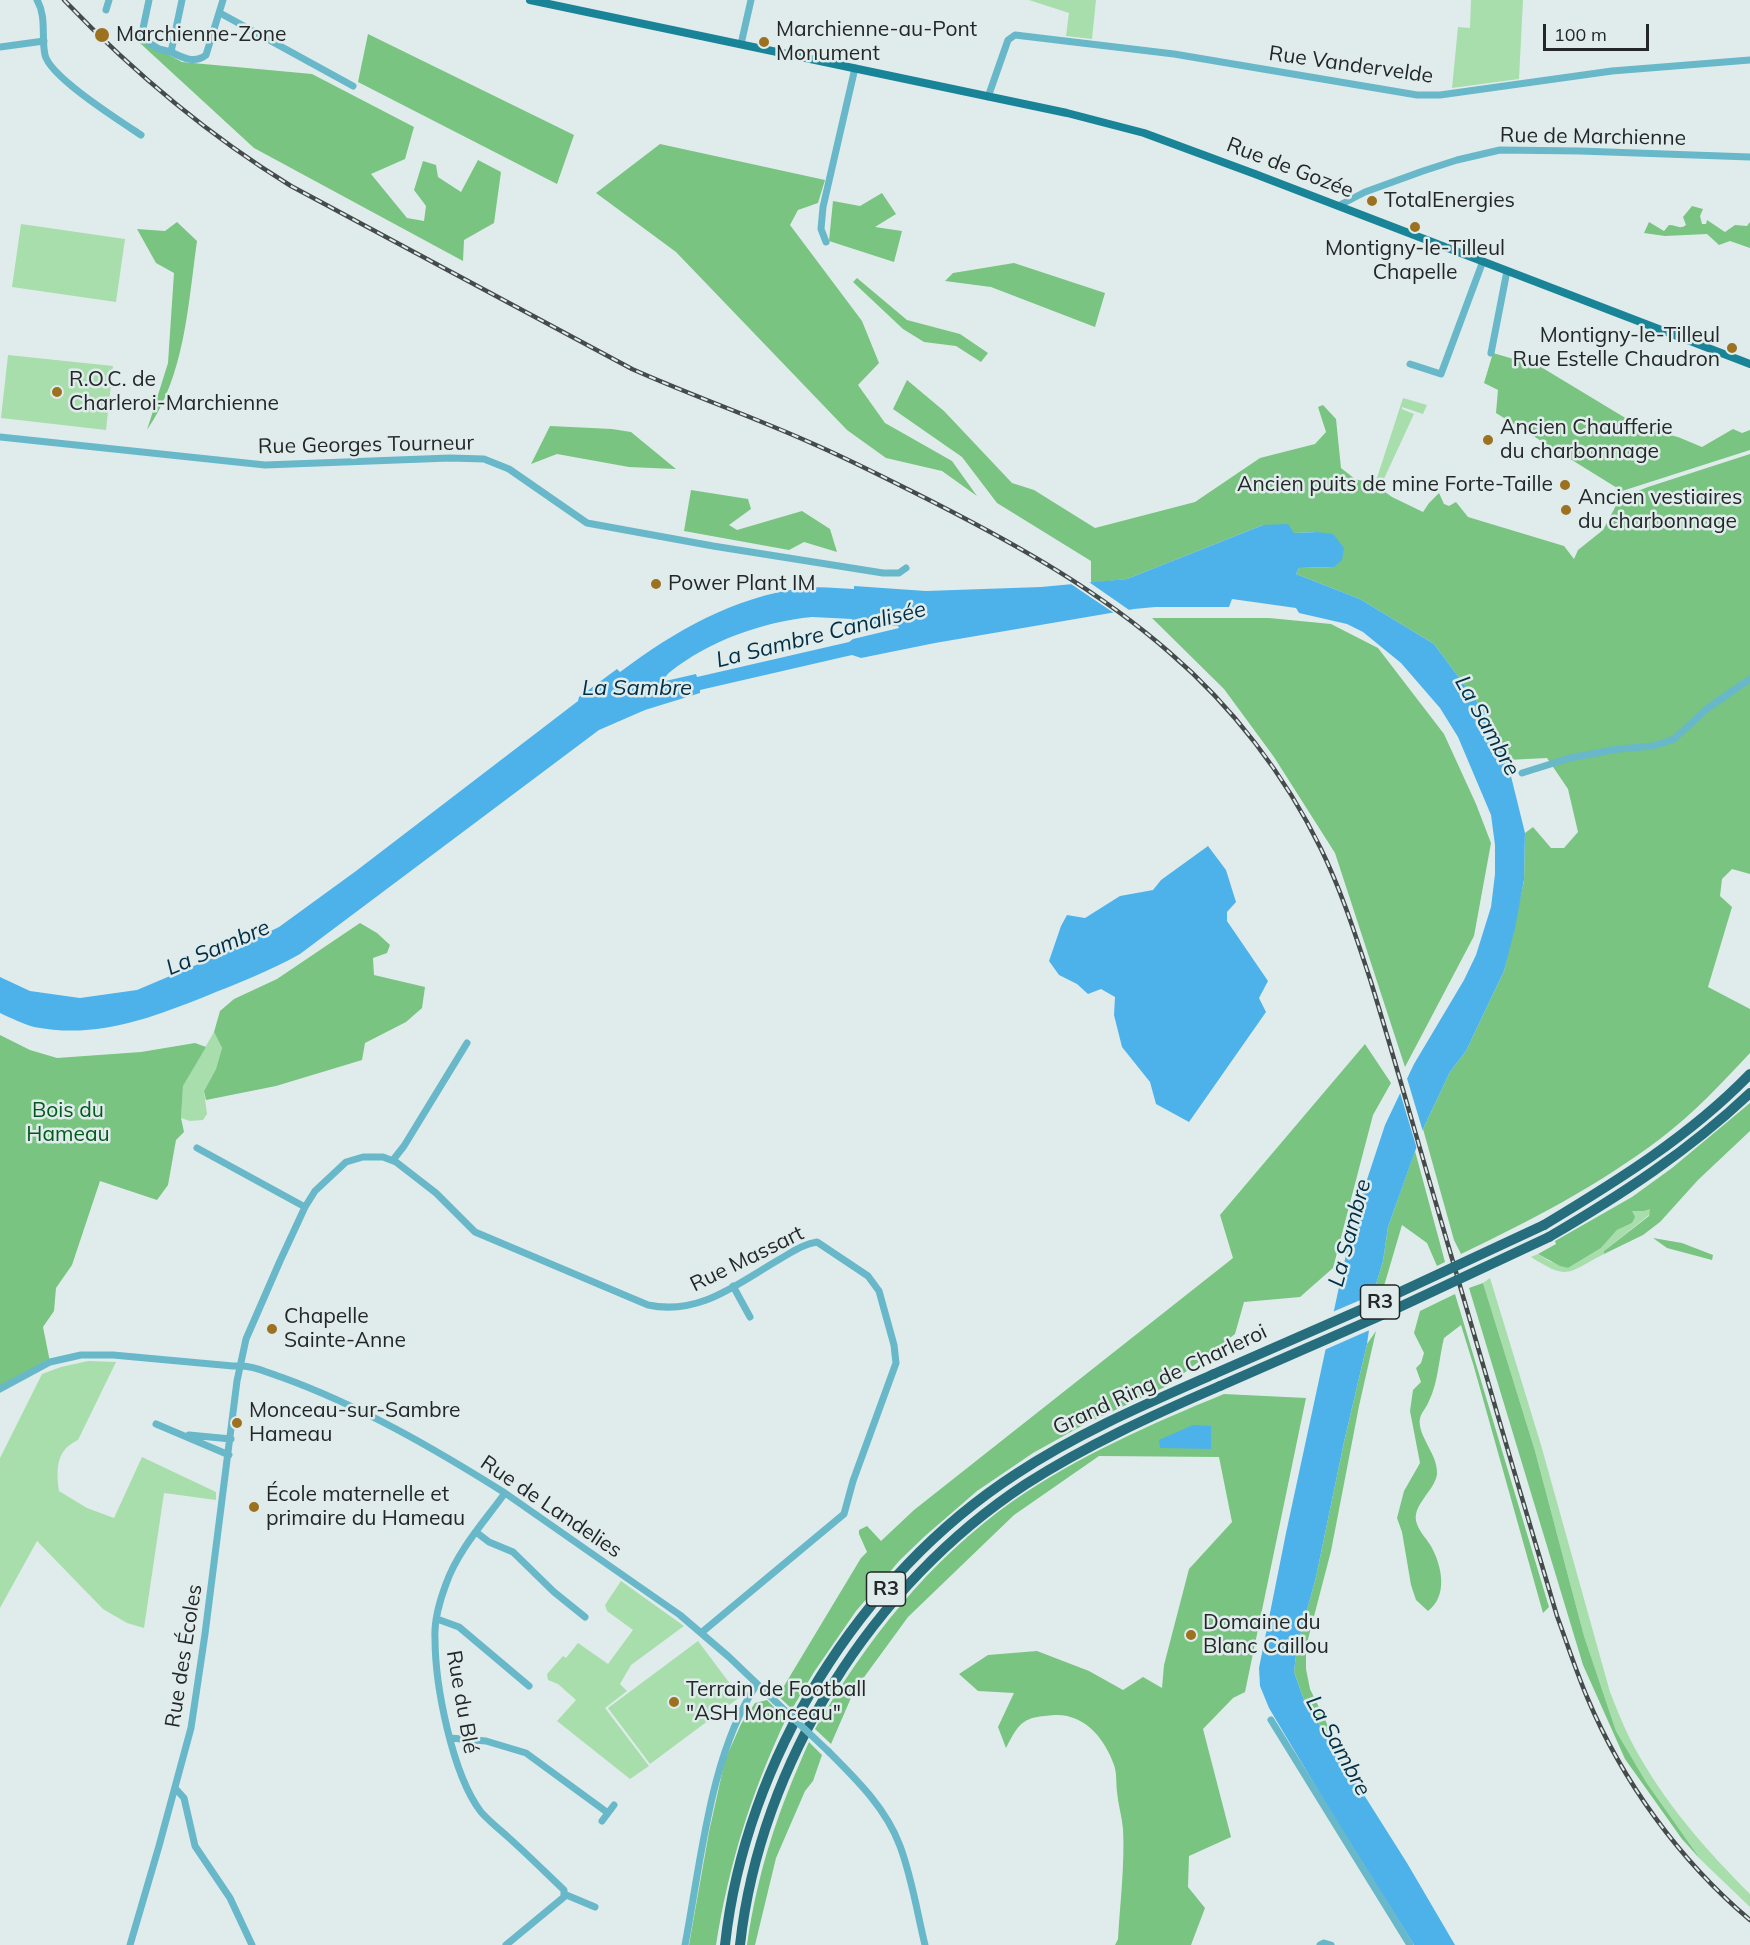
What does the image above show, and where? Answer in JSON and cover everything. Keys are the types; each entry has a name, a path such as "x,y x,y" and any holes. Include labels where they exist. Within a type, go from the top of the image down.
{"highway":[{"name":"Grand Ring de Charleroi","path":"725,1945 739,1869 758,1807 782,1748 813,1688 845,1640 878,1598 920,1552 967,1510 1014,1475 1068,1442 1115,1418 1404,1291 1544,1225 1648,1160 1691,1127 1750,1074"},
{"name":"Grand Ring de Charleroi","path":"740,1945 753,1872 772,1809 796,1753 824,1697 856,1648 888,1607 928,1565 976,1521 1024,1485 1074,1455 1121,1431 1389,1312 1550,1237 1655,1171 1700,1137 1750,1093"}],"main road":[{"name":"Rue de Gozée","path":"530,0 1067,113 1144,133 1750,364"}],"street":[{"path":"38,0 43,17 45,56 50,67 73,87 141,135"},
{"path":"106,10 109,0"},
{"path":"149,0 141,38 159,49 186,59 200,60 206,55 223,0"},
{"path":"171,52 182,0"},
{"path":"741,44 751,0"},
{"path":"220,13 353,86"},
{"name":"Rue Vandervelde","path":"988,97 1008,40 1015,35 1174,54 1417,95 1440,95 1612,71 1750,60"},
{"path":"0,47 44,41"},
{"path":"826,242 821,229 823,207 855,69"},
{"name":"Rue de Marchienne","path":"1338,206 1365,192 1423,171 1500,150 1750,157"},
{"path":"1410,364 1441,374 1483,261"},
{"path":"1491,353 1507,271"},
{"name":"Rue Georges Tourneur","path":"0,437 265,465 450,458 484,459 509,469 588,523 712,546 891,574 899,573 906,568"},
{"path":"1522,773 1570,758 1609,750 1653,746 1674,739 1708,708 1750,679"},
{"path":"393,1160 404,1146 467,1043"},
{"path":"197,1148 305,1207"},
{"name":"Rue des Écoles","path":"130,1945 191,1728 240,1365 250,1327 305,1207 325,1180 345,1162 354,1159 375,1156 393,1160"},
{"name":"Rue Massart","path":"393,1160 436,1193 475,1232 636,1302 659,1307 684,1307 708,1300 800,1247 817,1242 875,1283 897,1357 895,1369 844,1514 701,1633"},
{"path":"733,1286 750,1317"},
{"name":"Rue de Landelies","path":"0,1389 50,1362 81,1355 113,1355 240,1365 339,1400 476,1474 671,1609 701,1633 828,1751 874,1801 892,1829 908,1871 925,1945"},
{"path":"156,1424 229,1455"},
{"path":"182,1435 231,1438"},
{"name":"Rue du Blé","path":"505,1493 461,1554 446,1583 437,1619 435,1636 438,1668 450,1738 457,1767 482,1812 564,1890 564,1894 595,1907"},
{"path":"476,1532 489,1542 513,1552 554,1592 585,1617"},
{"path":"437,1619 459,1627 529,1686"},
{"path":"685,1945 722,1760 735,1722 757,1684"},
{"path":"1271,1720 1410,1945"},
{"path":"450,1738 486,1741 526,1753 608,1813"},
{"path":"175,1788 184,1798 195,1846 230,1898 252,1945"},
{"path":"602,1821 614,1805"},
{"path":"506,1945 564,1897 564,1894"},
{"path":"1320,1945 1324,1943 1331,1945"}],"green space":[{"path":"1029,0 1096,0 1092,39 1066,36 1069,13"},
{"path":"1471,0 1523,0 1519,79 1452,88 1458,27 1470,28"},
{"path":"129,33 182,62 312,74 414,127 405,159 371,174 407,218 424,221 426,206 414,190 423,161 436,165 438,177 461,192 478,160 501,172 494,223 464,240 463,261 254,148"},
{"path":"368,34 574,135 557,184 358,82"},
{"path":"660,144 825,180 818,203 798,210 790,225 862,321 879,363 858,385 885,423 952,461 977,496 942,471 886,458 847,430 676,252 596,193"},
{"path":"882,193 896,214 875,227 902,231 894,262 829,241 833,201 860,206"},
{"path":"1692,206 1703,209 1700,216 1702,224 1706,224 1707,220 1725,232 1735,225 1747,226 1750,222 1750,248 1730,241 1719,245 1707,234 1665,236 1644,233 1649,222 1664,231 1669,225 1680,227 1686,225 1683,217"},
{"path":"177,222 197,241 187,314 183,339 170,386 147,430 168,363 174,273 156,263 137,229 165,231"},
{"path":"21,224 125,239 116,302 12,287"},
{"path":"1014,263 1105,293 1095,327 991,287 945,281 953,273"},
{"path":"857,278 907,320 960,334 988,353 981,362 956,346 924,342 903,329 853,282"},
{"path":"1493,353 1541,367 1642,428 1678,437 1702,447 1733,429 1742,433 1750,430 1750,450 1622,491 1496,413 1498,390 1484,383"},
{"name":"R.O.C. de Charleroi-Marchienne","path":"8,355 113,366 106,430 1,418"},
{"path":"907,380 944,411 1012,483 1034,490 1095,528 1195,502 1260,458 1315,444 1326,432 1318,407 1323,405 1336,419 1341,468 1355,479 1374,484 1392,497 1423,512 1439,493 1444,504 1449,506 1456,502 1468,517 1564,546 1574,559 1578,550 1603,530 1620,498 1750,454 1750,874 1732,869 1722,879 1720,896 1732,907 1708,987 1750,1009 1750,1053 1684,1119 1637,1156 1564,1201 1461,1254 1454,1240 1423,1129 1450,1072 1466,1051 1504,971 1524,881 1525,833 1533,827 1551,848 1564,848 1578,832 1568,789 1547,758 1507,760 1484,711 1434,644 1360,599 1296,574 1299,568 1334,567 1317,532 1294,533 1263,525 1127,579 1091,583 1091,561 997,503 962,457 893,409"},
{"path":"1403,398 1427,405 1423,414 1402,407 1414,414 1379,486 1375,484"},
{"path":"550,426 631,432 676,469 629,467 557,454 531,464"},
{"path":"691,490 748,499 751,509 729,525 737,530 802,511 830,529 837,552 804,542 789,550 684,531"},
{"path":"1152,618 1269,618 1331,624 1378,648 1444,734 1491,843 1474,936 1405,1067 1335,853 1274,757 1224,689"},
{"path":"360,923 377,933 390,945 387,953 373,958 374,975 425,987 422,1008 406,1022 365,1043 362,1060 276,1086 206,1100 204,1091 216,1069 222,1048 214,1032 220,1011 234,999 277,979"},
{"path":"214,1032 222,1048 216,1069 204,1091 207,1114 203,1120 190,1121 181,1118 183,1086"},
{"name":"Bois du Hameau","path":"0,1035 30,1050 57,1058 141,1052 195,1043 206,1047 183,1086 181,1118 184,1132 176,1140 168,1185 157,1200 100,1181 72,1265 56,1288 54,1311 43,1327 50,1362 0,1389"},
{"path":"1365,1044 1391,1083 1373,1115 1333,1268 1300,1297 1244,1302 1235,1334 1167,1386 1085,1424 1033,1453 977,1491 900,1560 856,1611 814,1672 792,1709 778,1696 861,1558 867,1552 859,1530 867,1526 881,1541 914,1510 1233,1258 1220,1215"},
{"path":"1750,1103 1750,1131 1698,1180 1660,1222 1643,1235 1604,1254 1604,1251 1649,1216 1650,1209 1632,1211 1635,1217 1632,1223 1617,1230 1601,1248 1568,1268 1538,1254 1556,1244 1555,1241 1632,1197 1672,1168"},
{"path":"1415,1151 1445,1262 1437,1266 1427,1243 1402,1225 1384,1286 1375,1288 1383,1261 1388,1227"},
{"path":"1651,1208 1649,1215 1604,1251 1604,1254 1575,1270 1561,1272 1531,1257 1538,1254 1568,1268 1601,1248 1617,1230 1632,1223 1631,1211"},
{"path":"1653,1238 1682,1243 1713,1255 1712,1260 1667,1248"},
{"path":"1490,1278 1541,1445 1610,1692 1617,1709 1641,1759 1664,1795 1691,1830 1750,1894 1750,1907 1701,1860 1646,1782 1616,1731 1584,1636 1535,1451 1483,1283"},
{"path":"1483,1283 1535,1451 1584,1636 1616,1731 1646,1782 1701,1860 1682,1839 1625,1759 1583,1665 1469,1288"},
{"path":"1455,1294 1549,1607 1543,1613 1461,1325 1444,1338 1434,1386 1420,1418 1422,1432 1437,1468 1435,1480 1420,1505 1416,1517 1418,1527 1436,1556 1440,1572 1441,1589 1434,1605 1428,1611 1416,1600 1411,1585 1402,1532 1397,1518 1404,1491 1420,1463 1410,1411 1413,1390 1421,1382 1416,1368 1421,1363 1424,1353 1414,1333 1420,1311"},
{"path":"1376,1331 1331,1551 1306,1647 1306,1669 1310,1689 1332,1734 1332,1744 1304,1700 1294,1672 1297,1647 1316,1577 1367,1344"},
{"path":"88,1361 116,1362 78,1440 65,1449 59,1461 59,1491 87,1508 114,1518 142,1457 216,1492 216,1500 164,1493 144,1628 127,1623 103,1609 37,1541 0,1608 0,1458 42,1374"},
{"path":"1224,1394 1306,1398 1245,1692 1233,1698 1203,1729 1231,1837 1189,1856 1188,1887 1205,1908 1191,1945 1115,1945 1118,1939 1122,1884 1123,1829 1115,1768 1105,1746 1092,1730 1076,1719 1055,1715 1036,1717 1024,1722 1019,1726 1006,1748 998,1727 1014,1693 978,1691 959,1674 988,1655 1037,1651 1089,1671 1123,1690 1143,1677 1162,1688 1164,1665 1189,1569 1232,1522 1219,1457 1099,1456 1014,1515 908,1617 854,1691 831,1744 815,1729 856,1665 902,1604 954,1549 982,1524 1013,1501 1089,1455 1142,1429"},
{"path":"621,1581 684,1626 631,1665 620,1684 627,1691 605,1708 649,1766 630,1779 557,1721 576,1700 558,1684 548,1680 547,1674 563,1656 566,1658 578,1643 608,1664 633,1630 607,1611 605,1605"},
{"name":"Terrain de Football \"ASH Monceau\"","path":"698,1641 740,1697 650,1764 608,1708"},
{"path":"767,1700 786,1719 762,1774 743,1829 721,1915 716,1945 689,1945 709,1832 725,1760 741,1724 755,1703"},
{"path":"809,1742 822,1755 813,1781 805,1791 776,1858 755,1945 747,1945 757,1891 770,1841"}],"water":[{"name":"La Sambre","path":"1288,524 1294,533 1333,534 1344,548 1342,560 1334,567 1299,568 1296,574 1360,599 1434,644 1484,711 1507,760 1525,833 1524,880 1504,971 1466,1051 1450,1072 1423,1129 1388,1227 1383,1261 1375,1288 1367,1344 1316,1577 1297,1647 1294,1672 1304,1700 1407,1863 1455,1945 1414,1945 1269,1708 1260,1686 1259,1668 1286,1533 1353,1222 1385,1125 1414,1064 1464,980 1476,955 1491,907 1495,874 1495,845 1491,815 1458,737 1440,708 1401,663 1363,632 1347,624 1299,613 1296,608 1232,599 1229,607 1134,609 861,658 852,655 700,690 700,693 645,710 599,730 300,954 265,972 163,1013 100,1029 57,1030 34,1027 0,1013 0,977 30,991 80,998 137,990 279,927 356,871 617,669 620,672 684,630 729,608 753,599 809,587 854,589 854,586 926,591 1041,587 1127,579 1263,525","holes":["812,617 852,619 852,622 898,626 899,628 853,639 849,642 697,677 696,674 661,682 670,672 702,651 755,628"]},
{"path":"1208,846 1226,870 1236,902 1227,912 1227,921 1268,981 1259,998 1266,1012 1189,1122 1156,1104 1150,1082 1122,1047 1114,1015 1115,997 1101,989 1088,994 1077,984 1059,975 1049,961 1067,915 1085,918 1120,896 1153,890 1161,880"},
{"path":"1193,1425 1211,1426 1211,1449 1160,1448 1159,1440"}],"pier":[{"path":"1086,580 1132,612 1117,615 1068,582"},
{"path":"1406,1075 1424,1135 1417,1149 1399,1089"},
{"path":"1377,1293 1372,1329 1322,1351 1330,1313"}],"railway":[{"path":"64,0 143,76 200,123 291,186 632,369 825,449 998,536 1115,609 1169,652 1214,695 1274,768 1307,822 1336,882 1388,1038 1557,1616 1587,1697 1617,1759 1655,1818 1700,1872 1750,1920"}],"place":[{"name":"Marchienne-Zone","path":"102,35"},
{"name":"Marchienne-au-Pont Monument","path":"764,42"},
{"name":"TotalEnergies","path":"1372,201"},
{"name":"Montigny-le-Tilleul Chapelle","path":"1415,227"},
{"name":"Montigny-le-Tilleul Rue Estelle Chaudron","path":"1732,348"},
{"name":"R.O.C. de Charleroi-Marchienne","path":"57,392"},
{"name":"Ancien Chaufferie du charbonnage","path":"1488,440"},
{"name":"Ancien puits de mine Forte-Taille","path":"1565,485"},
{"name":"Ancien vestiaires du charbonnage","path":"1566,510"},
{"name":"Power Plant IM","path":"656,584"},
{"name":"Chapelle Sainte-Anne","path":"272,1329"},
{"name":"Monceau-sur-Sambre Hameau","path":"237,1423"},
{"name":"École maternelle et primaire du Hameau","path":"254,1507"},
{"name":"Domaine du Blanc Caillou","path":"1191,1635"},
{"name":"Terrain de Football \"ASH Monceau\"","path":"674,1702"}],"water label":[{"name":"La Sambre Canalisée","path":"821,635"}]}
